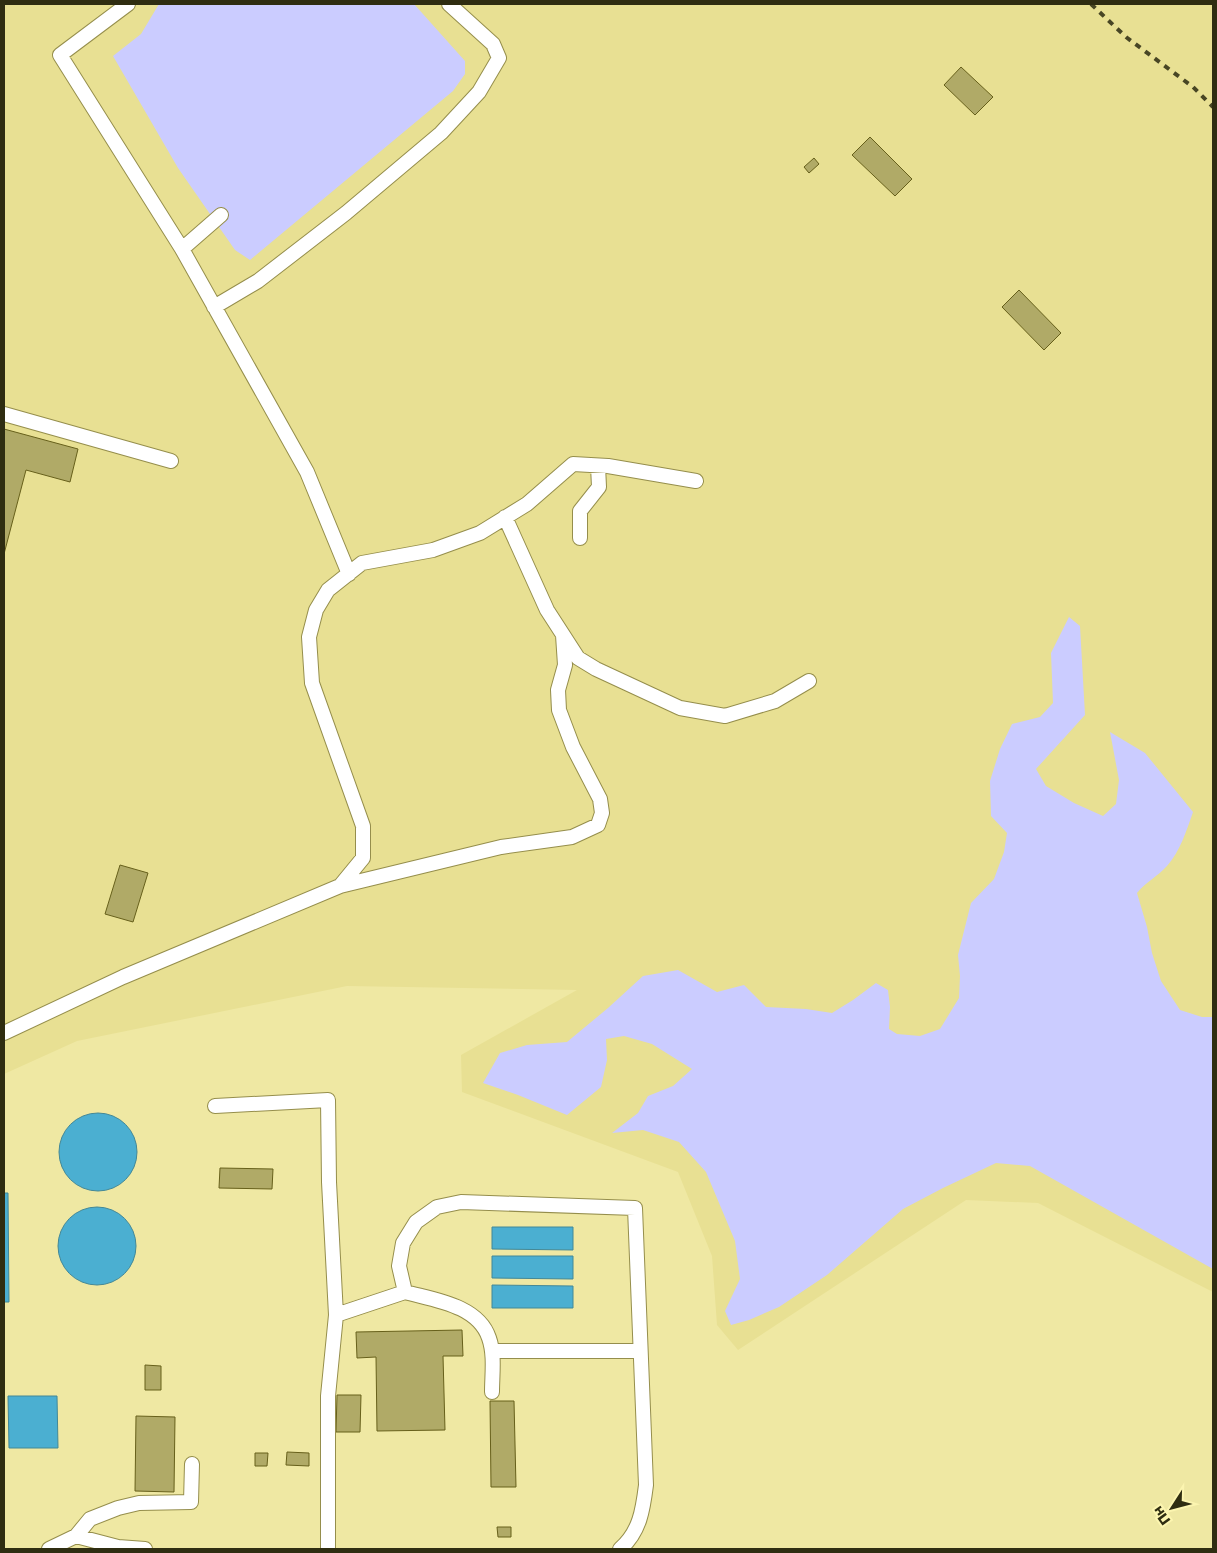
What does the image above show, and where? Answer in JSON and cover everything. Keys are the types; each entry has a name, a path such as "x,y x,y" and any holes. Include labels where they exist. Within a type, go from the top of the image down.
{"lane":[{"path":"128,4 60,56 182,249 307,472 349,574"},
{"path":"214,307 258,281 346,213 441,133 479,92 499,58 493,44 449,4"},
{"path":"182,249 221,214"},
{"path":"4,414 171,461"},
{"path":"340,886 363,858 363,826 312,683 309,637 316,610 328,590 362,563 433,550 480,533 527,504 573,464 696,481"},
{"path":"580,538 580,511 599,486 598,466"},
{"path":"504,517 547,610 578,658 596,669 680,708 725,716 775,701 809,681"},
{"path":"4,1033 123,977 340,886 501,847 572,837 598,825 602,813 600,799 573,747 558,710 558,690 565,665 563,635"},
{"path":"215,1106 328,1100 329,1182 336,1315 328,1396 328,1549"},
{"path":"405,1292 399,1266 404,1243 416,1222 437,1207 462,1202 635,1208 646,1485 639,1524 628,1543 620,1549"},
{"path":"336,1315 405,1292 455,1306 471,1314 489,1337 492,1352 492,1392"},
{"path":"492,1352 640,1351"},
{"path":"49,1549 76,1536 90,1519 118,1508 139,1503 191,1502 192,1464"},
{"path":"76,1536 118,1547 145,1549"}],"shaded area":[{"path":"4,4 1213,4 1213,1292 1038,1203 966,1200 738,1350 717,1325 712,1256 678,1172 462,1092 461,1055 577,990 347,986 77,1041 4,1074"},
{"path":"159,4 414,4 465,61 465,74 453,91 250,260 235,250 178,168 113,56 141,34"},
{"path":"1069,617 1080,626 1085,715 1036,769 1046,786 1074,803 1103,816 1116,804 1119,780 1110,732 1145,753 1193,812 1183,840 1172,860 1137,893 1161,981 1180,1010 1202,1017 1213,1017 1213,1269 1030,1166 996,1163 903,1209 827,1275 779,1307 749,1320 731,1325 725,1311 740,1279 735,1241 706,1172 679,1142 643,1130 612,1133 638,1113 648,1096 673,1086 692,1069 652,1044 624,1036 606,1039 607,1060 601,1087 567,1115 483,1083 500,1053 527,1045 567,1042 643,976 678,970 717,992 744,985 766,1007 806,1009 832,1013 876,983 888,990 890,1007 889,1029 897,1034 920,1036 940,1029 959,998 960,976 958,955 971,903 994,879 1004,852 1007,833 991,816 990,781 1000,749 1012,724 1040,717 1053,703 1051,653"},
{"path":"98,1113 113,1116 125,1125 134,1137 137,1152 134,1167 125,1179 113,1188 98,1191 83,1188 71,1179 62,1167 59,1152 62,1137 71,1125 83,1116"},
{"path":"4,1193 8,1193 9,1302 4,1302"},
{"path":"97,1207 112,1210 124,1219 133,1231 136,1246 133,1261 124,1273 112,1282 97,1285 82,1282 70,1273 61,1261 58,1246 61,1231 70,1219 82,1210"},
{"path":"492,1227 573,1227 573,1250 492,1249"},
{"path":"492,1256 573,1256 573,1279 492,1278"},
{"path":"492,1285 573,1286 573,1308 492,1308"},
{"path":"8,1396 57,1396 58,1448 9,1448"}],"building":[{"path":"961,67 993,97 975,115 944,85"},
{"path":"870,137 912,179 895,196 852,155"},
{"path":"814,158 819,164 809,173 804,167"},
{"path":"1019,290 1061,333 1044,350 1002,307"},
{"path":"4,429 78,449 70,482 26,470 4,554"},
{"path":"120,865 148,873 133,922 105,914"},
{"path":"220,1168 273,1169 272,1189 219,1188"},
{"path":"462,1330 463,1356 443,1356 445,1430 377,1431 376,1357 357,1358 356,1332"},
{"path":"145,1365 161,1366 161,1390 145,1390"},
{"path":"337,1395 361,1395 360,1432 336,1432"},
{"path":"490,1401 514,1401 516,1487 491,1487"},
{"path":"136,1416 175,1417 174,1492 135,1491"},
{"path":"287,1452 309,1453 309,1466 286,1465"},
{"path":"255,1453 268,1453 267,1466 255,1466"},
{"path":"497,1527 511,1527 511,1537 498,1537"}],"railway":[{"path":"1091,4 1126,37 1193,87 1213,107"}]}
